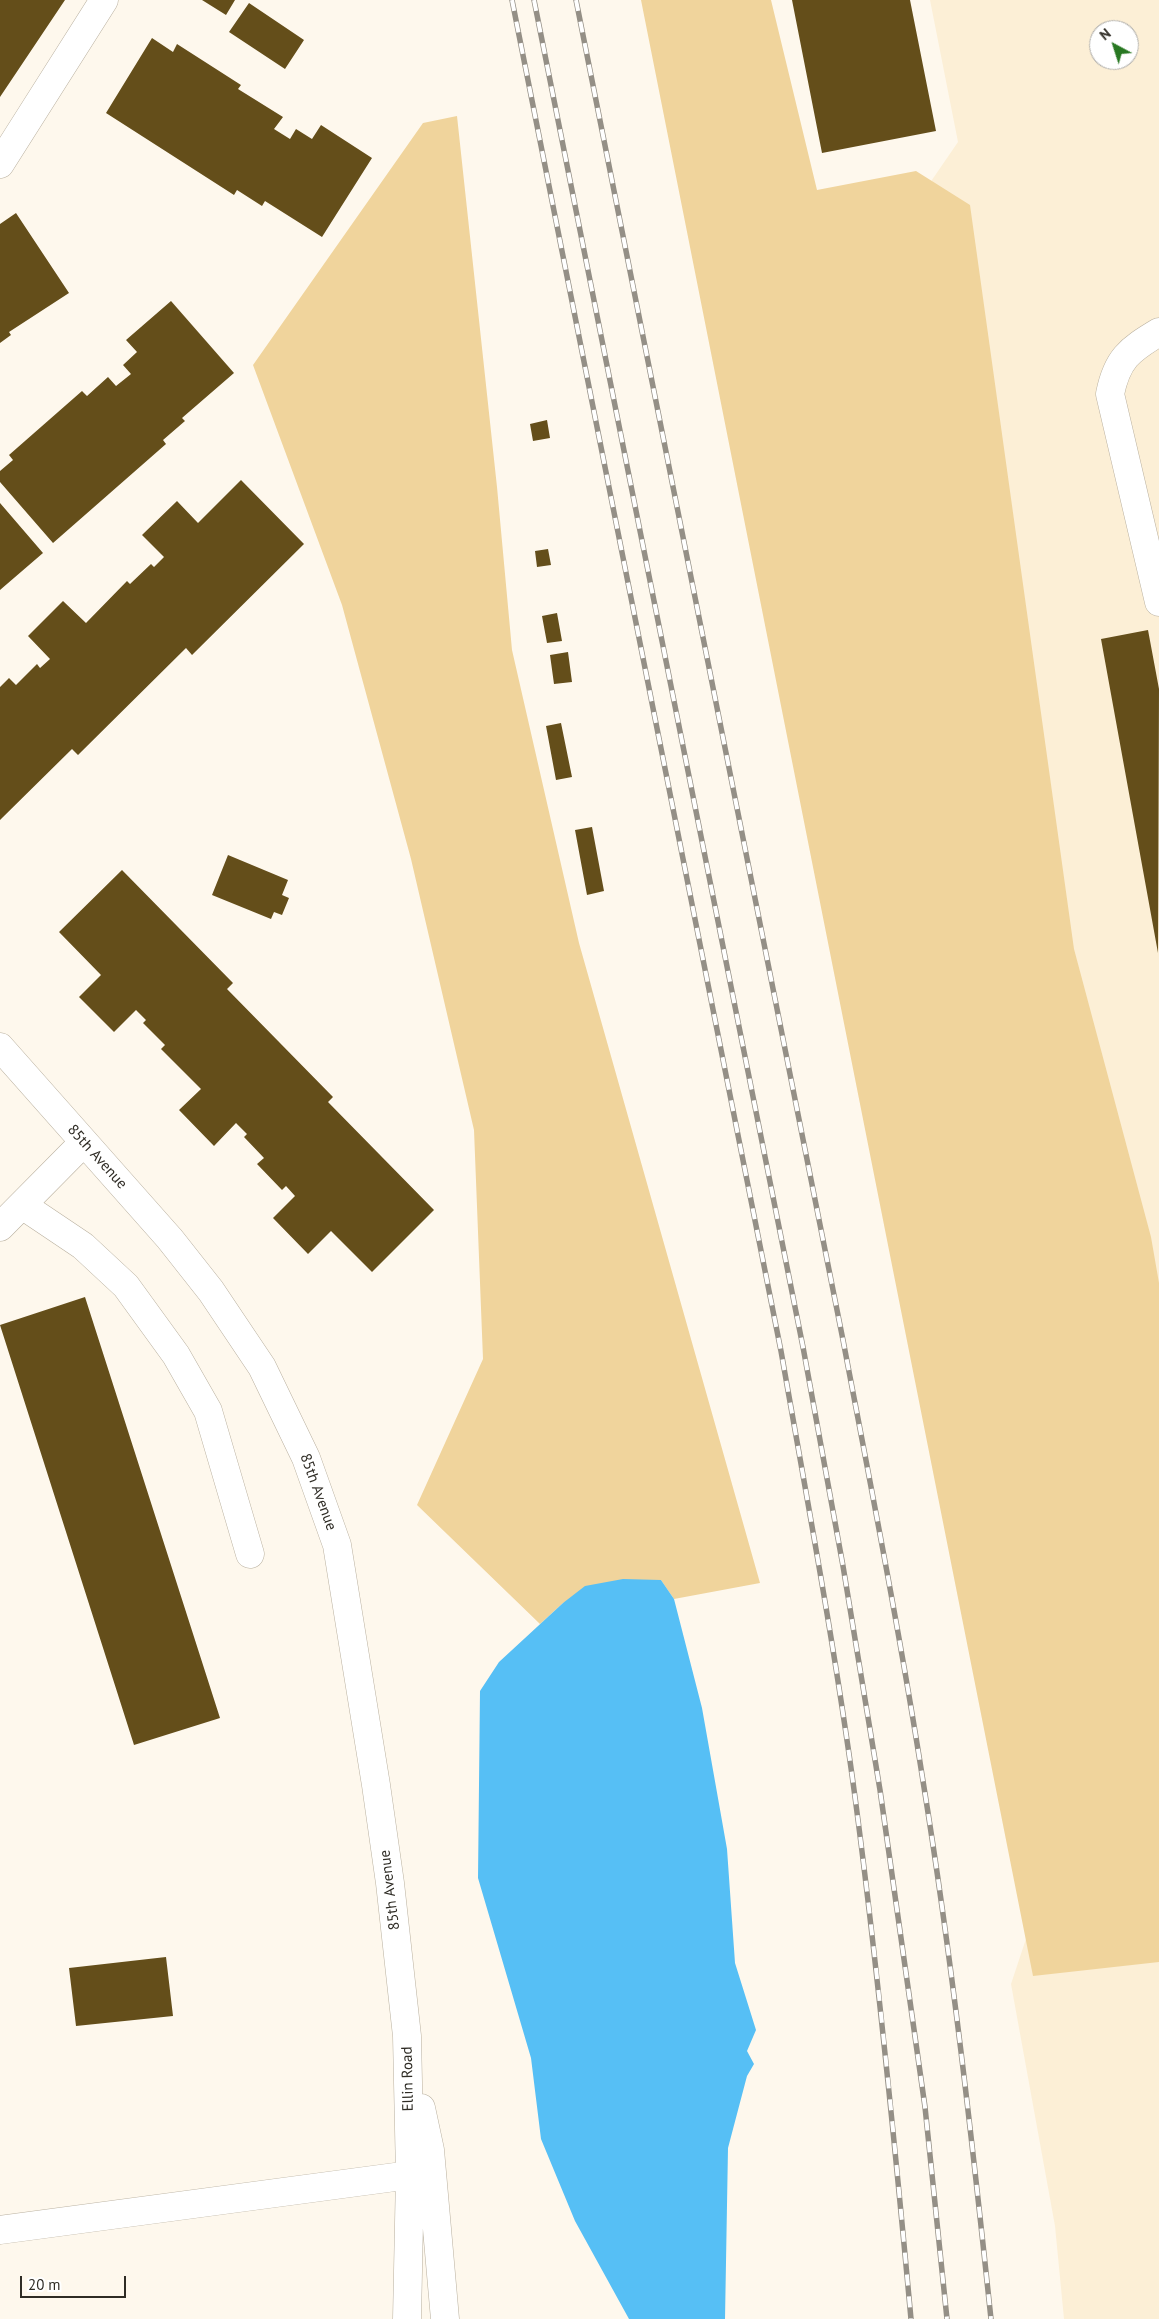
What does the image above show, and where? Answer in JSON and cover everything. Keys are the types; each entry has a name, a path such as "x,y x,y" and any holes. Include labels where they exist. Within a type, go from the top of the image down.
{"street":[{"path":"0,164 104,0"},
{"path":"1159,332 1131,349 1114,376 1110,394 1159,602"},
{"name":"85th Avenue","path":"0,1047 170,1239 211,1291 262,1366 306,1458 337,1545 356,1655 390,1883 406,2036"},
{"path":"0,1227 84,1142"},
{"path":"22,1204 82,1246 126,1286 176,1355 208,1411 250,1554"},
{"name":"Ellin Road","path":"406,2036 410,2174 407,2319"},
{"name":"Ellin Road","path":"406,2036 430,2150 445,2319"},
{"path":"0,2230 261,2196 410,2174"}],"shaded area":[{"path":"641,0 771,0 817,190 916,171 970,205 1074,949 1151,1237 1159,1283 1159,1962 1033,1976"},
{"path":"930,0 1159,0 1159,2319 1064,2319 1055,2226 1011,1984 1097,1725 831,327 958,142"},
{"path":"457,116 497,487 512,650 579,943 760,1583 674,1599 661,1580 563,1603 540,1624 417,1505 483,1359 474,1130 411,859 342,605 253,365 423,123"}],"water":[{"path":"623,1579 661,1580 674,1599 702,1708 727,1849 735,1963 756,2030 747,2051 754,2064 747,2076 728,2148 725,2319 629,2319 575,2221 541,2139 531,2058 478,1878 480,1691 499,1662 563,1603 585,1586"}],"building":[{"path":"0,0 65,0 0,97"},
{"path":"202,0 235,0 226,15"},
{"path":"792,0 910,0 936,131 822,153"},
{"path":"249,3 304,40 285,69 229,32"},
{"path":"152,38 173,52 177,44 241,85 238,89 283,117 274,129 290,139 296,129 312,139 321,125 372,158 322,237 265,201 262,206 237,190 234,195 106,113"},
{"path":"16,213 69,293 9,332 11,335 0,343 0,224"},
{"path":"171,301 234,373 182,418 185,421 163,440 166,444 53,543 0,482 0,471 13,460 9,455 82,391 87,396 108,377 116,386 131,374 123,365 137,352 126,340"},
{"path":"547,420 550,438 533,441 530,424"},
{"path":"241,480 304,544 192,655 186,648 78,755 72,749 0,820 0,687 9,678 16,685 37,664 40,668 50,659 28,636 63,601 86,623 127,581 130,584 151,564 154,567 164,557 142,535 177,501 198,523"},
{"path":"0,503 43,553 0,590"},
{"path":"548,549 551,565 537,567 535,551"},
{"path":"557,613 562,641 547,643 542,616"},
{"path":"1148,630 1159,689 1158,953 1101,639"},
{"path":"568,652 572,682 554,684 550,655"},
{"path":"561,723 572,777 556,780 546,726"},
{"path":"592,827 604,891 587,895 575,830"},
{"path":"228,855 288,880 282,895 289,898 282,915 274,912 271,919 212,895"},
{"path":"122,870 233,983 227,989 333,1097 328,1102 434,1210 372,1272 331,1231 308,1254 273,1218 295,1196 286,1186 282,1190 257,1164 264,1158 244,1137 247,1134 236,1123 214,1146 179,1110 201,1089 161,1049 165,1045 143,1023 146,1020 136,1010 114,1032 79,997 101,975 59,932"},
{"path":"85,1297 220,1718 134,1745 0,1325"},
{"path":"166,1957 173,2016 76,2026 69,1968"}],"railway":[{"path":"512,0 781,1351 820,1574 839,1685 871,1927 886,2058 911,2319"},
{"path":"534,0 803,1347 843,1566 880,1790 925,2107 947,2319"},
{"path":"576,0 843,1340 895,1616 943,1915 969,2117 991,2319"}]}
